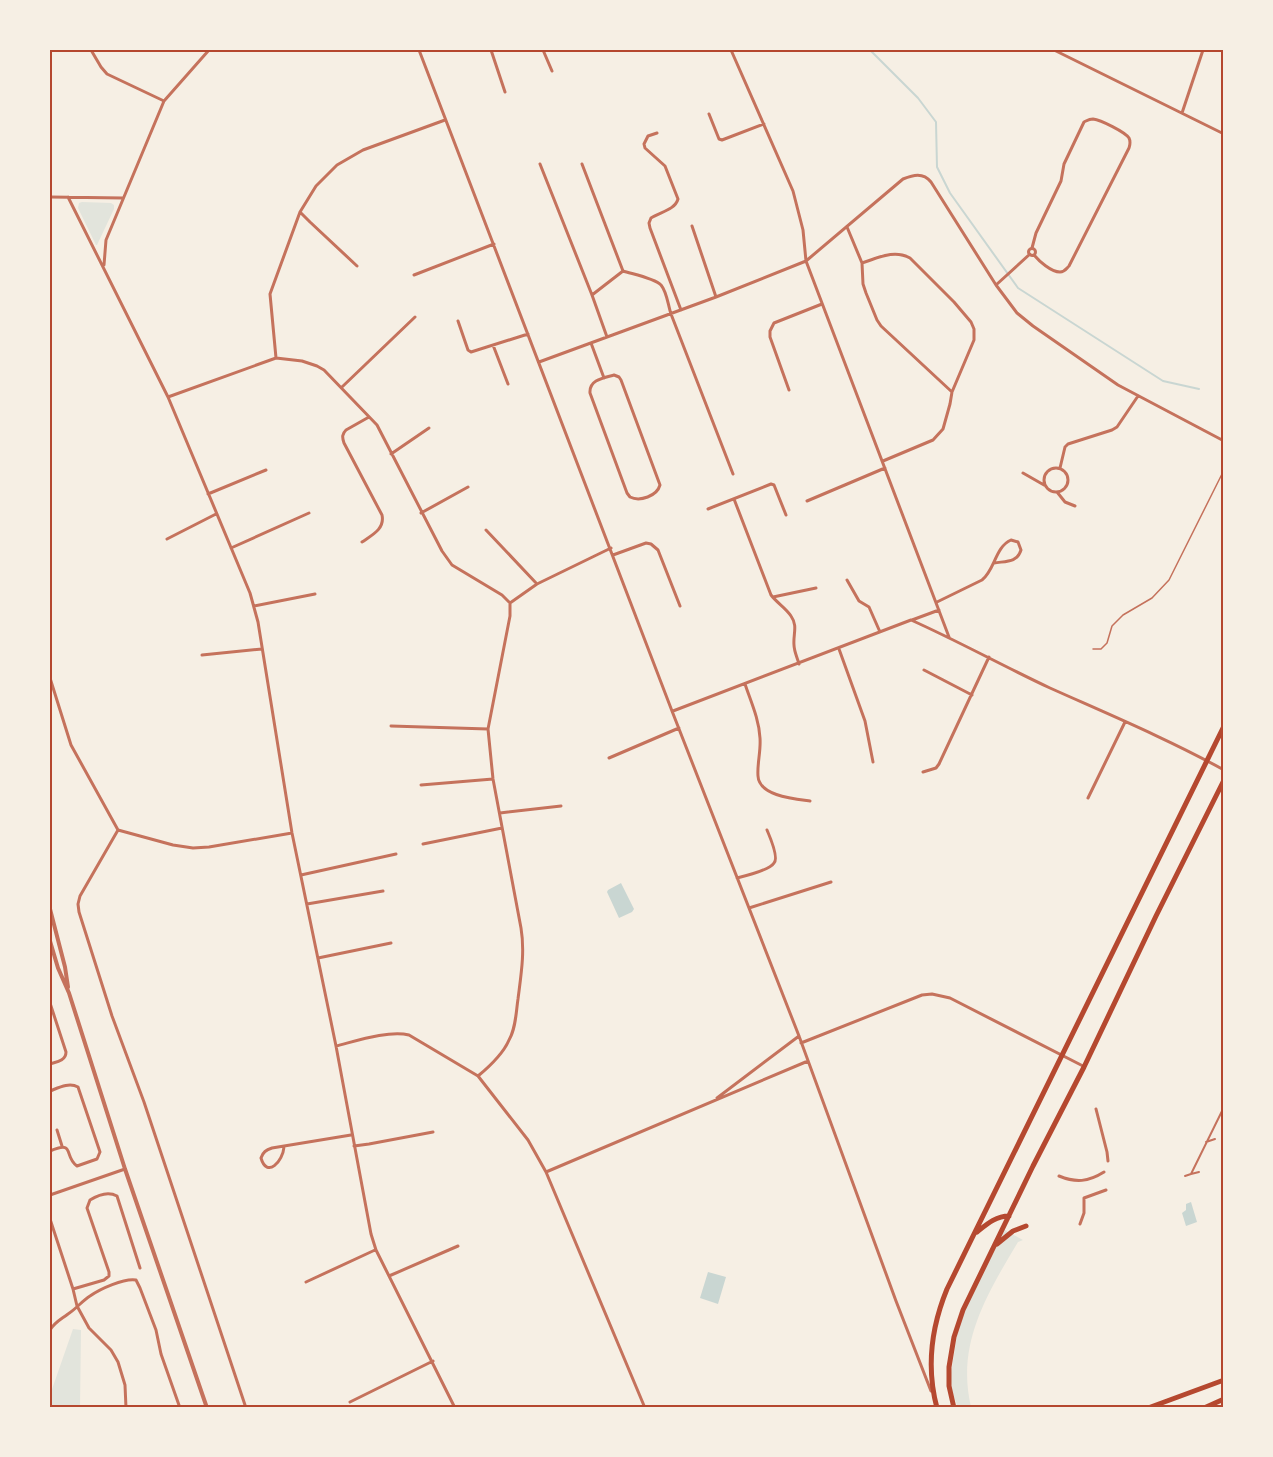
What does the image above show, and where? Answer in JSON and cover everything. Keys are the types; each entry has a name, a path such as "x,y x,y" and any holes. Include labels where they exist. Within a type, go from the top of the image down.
{"main road":[{"path":"936,1404 931,1350 935,1324 947,1289 1224,726"},
{"path":"956,1407 949,1386 950,1360 958,1322 1224,780"},
{"path":"974,1234 995,1219 1009,1216"},
{"path":"992,1249 1012,1231 1026,1226"},
{"path":"1148,1407 1224,1380"},
{"path":"1204,1407 1222,1400"}],"street":[{"path":"91,50 107,74 164,100"},
{"path":"104,267 106,240 164,100 209,50"},
{"path":"419,50 799,1036 936,1404"},
{"path":"491,50 505,92"},
{"path":"543,50 552,71"},
{"path":"731,50 796,198 804,230 806,261 949,637"},
{"path":"1054,50 1224,134"},
{"path":"1182,113 1203,50"},
{"path":"709,114 719,139 722,141 764,124"},
{"path":"1090,119 1095,120 1127,136 1130,144 1127,153 1069,266 1058,272 1032,255 1029,250 1032,248 1036,233 1060,181 1064,164 1084,122 1090,119"},
{"path":"276,358 270,294 300,212 316,186 338,165 363,150 445,120"},
{"path":"657,133 648,136 644,144 645,148 665,166 678,203 651,218 650,228 681,310"},
{"path":"540,164 607,337"},
{"path":"582,164 622,271"},
{"path":"539,362 716,297 806,261 903,179 915,175 926,177 931,182 996,285 1017,313 1118,385 1224,441"},
{"path":"50,197 123,198"},
{"path":"68,197 168,397 250,593 262,649 292,833 336,1046 371,1234 376,1250 455,1407"},
{"path":"300,212 357,266"},
{"path":"692,226 716,297"},
{"path":"847,227 862,262 863,284 877,320 952,392"},
{"path":"414,275 494,244"},
{"path":"862,262 892,254 905,255 954,302 974,329 975,340 952,392 943,429 933,440 882,461"},
{"path":"996,285 1032,255"},
{"path":"592,295 622,271"},
{"path":"622,271 650,279 660,284 664,291 733,474"},
{"path":"789,390 770,337 771,327 774,323 822,304"},
{"path":"342,387 415,317"},
{"path":"458,321 469,352 528,334"},
{"path":"591,343 604,378"},
{"path":"493,345 508,384"},
{"path":"168,397 276,358 291,359 317,366 330,374 377,425 421,513 442,552 452,565 502,595 510,603 510,616 488,729 493,779 521,928 523,961 512,1035 508,1044 478,1076"},
{"path":"614,375 621,380 659,480 659,490 656,493 638,500 627,493 590,393 590,386 604,378 614,375"},
{"path":"1060,468 1065,447 1068,444 1117,427 1138,396"},
{"path":"362,542 382,526 382,515 342,438 346,430 369,417"},
{"path":"392,454 429,428"},
{"path":"807,501 885,468"},
{"path":"1046,486 1044,476 1047,472 1060,468 1067,474 1068,481 1066,488 1057,492"},
{"path":"208,494 266,470"},
{"path":"1023,473 1049,490 1057,492 1065,502 1075,506"},
{"path":"708,509 768,485 774,485 786,515"},
{"path":"421,513 468,487"},
{"path":"734,500 768,588 776,602 787,611 794,622 796,634 794,647 799,663"},
{"path":"231,548 309,513"},
{"path":"167,539 216,514"},
{"path":"486,530 537,584"},
{"path":"936,602 982,580 987,576 1003,545 1011,540 1018,542 1021,550 1018,558 994,563"},
{"path":"613,555 646,543 651,544 658,550 680,606"},
{"path":"510,603 537,584 611,548"},
{"path":"847,580 859,601 870,608 880,632"},
{"path":"773,597 816,588"},
{"path":"254,606 315,594"},
{"path":"672,711 939,610"},
{"path":"911,620 1224,770"},
{"path":"839,648 865,722 873,762"},
{"path":"202,655 262,649"},
{"path":"923,772 936,768 939,764 989,657"},
{"path":"924,670 972,695"},
{"path":"50,678 71,745 118,830 193,848 292,833"},
{"path":"745,684 758,721 761,742 758,777 760,784 781,796 810,801"},
{"path":"1088,798 1125,722"},
{"path":"391,726 488,729"},
{"path":"609,758 679,728"},
{"path":"421,785 493,779"},
{"path":"500,813 561,806"},
{"path":"423,844 502,828"},
{"path":"118,830 80,896 79,912 112,1016 144,1102 246,1407"},
{"path":"737,878 768,868 776,862 767,830"},
{"path":"301,875 396,854"},
{"path":"749,908 831,882"},
{"path":"307,904 383,891"},
{"path":"50,909 65,967 69,993"},
{"path":"50,941 69,993 124,1169 207,1407"},
{"path":"318,958 391,943"},
{"path":"801,1042 922,995 932,994 950,998 1084,1067"},
{"path":"50,1003 66,1055 61,1060 50,1064"},
{"path":"336,1046 386,1034 401,1033 409,1035 478,1076 528,1140 546,1172 645,1407"},
{"path":"713,1101 799,1036"},
{"path":"546,1172 808,1061"},
{"path":"50,1091 68,1085 78,1088 100,1152 97,1159 77,1166 73,1163 68,1150 62,1146 57,1130"},
{"path":"1096,1109 1108,1161"},
{"path":"1191,1174 1223,1110"},
{"path":"354,1146 433,1132"},
{"path":"284,1147 285,1150 279,1163 272,1167 263,1165 261,1158 263,1152 272,1148 351,1135"},
{"path":"1206,1142 1215,1139"},
{"path":"50,1151 62,1146"},
{"path":"50,1195 124,1169"},
{"path":"1059,1176 1077,1181 1092,1178 1104,1172"},
{"path":"1185,1176 1199,1172"},
{"path":"1080,1224 1084,1213 1084,1198 1106,1190"},
{"path":"73,1289 104,1280 109,1276 87,1208 94,1197 110,1193 117,1196 140,1268"},
{"path":"50,1219 77,1306 92,1332 114,1354 125,1385 126,1407"},
{"path":"389,1276 458,1246"},
{"path":"306,1282 376,1250"},
{"path":"50,1330 58,1320 92,1295 134,1279 138,1282 156,1330 161,1354 180,1407"},
{"path":"350,1402 433,1361"}],"lane":[{"path":"1093,649 1101,649 1107,643 1112,626 1123,615 1152,598 1169,580 1224,470"}],"shaded area":[{"path":"79,203 114,205 97,245 78,208"},
{"path":"621,883 634,909 619,918 607,892"},
{"path":"1191,1202 1197,1222 1186,1226 1182,1213 1186,1210 1186,1204"},
{"path":"1001,1228 1023,1240 1018,1242 1006,1261 977,1320 968,1362 967,1384 971,1407 958,1408 950,1379 959,1323"},
{"path":"708,1272 726,1277 718,1304 700,1298"},
{"path":"73,1329 81,1330 80,1407 50,1407 50,1395"}],"waterway":[{"path":"870,50 918,98 936,122 937,167 950,193 1018,288 1163,381 1199,389"}]}
